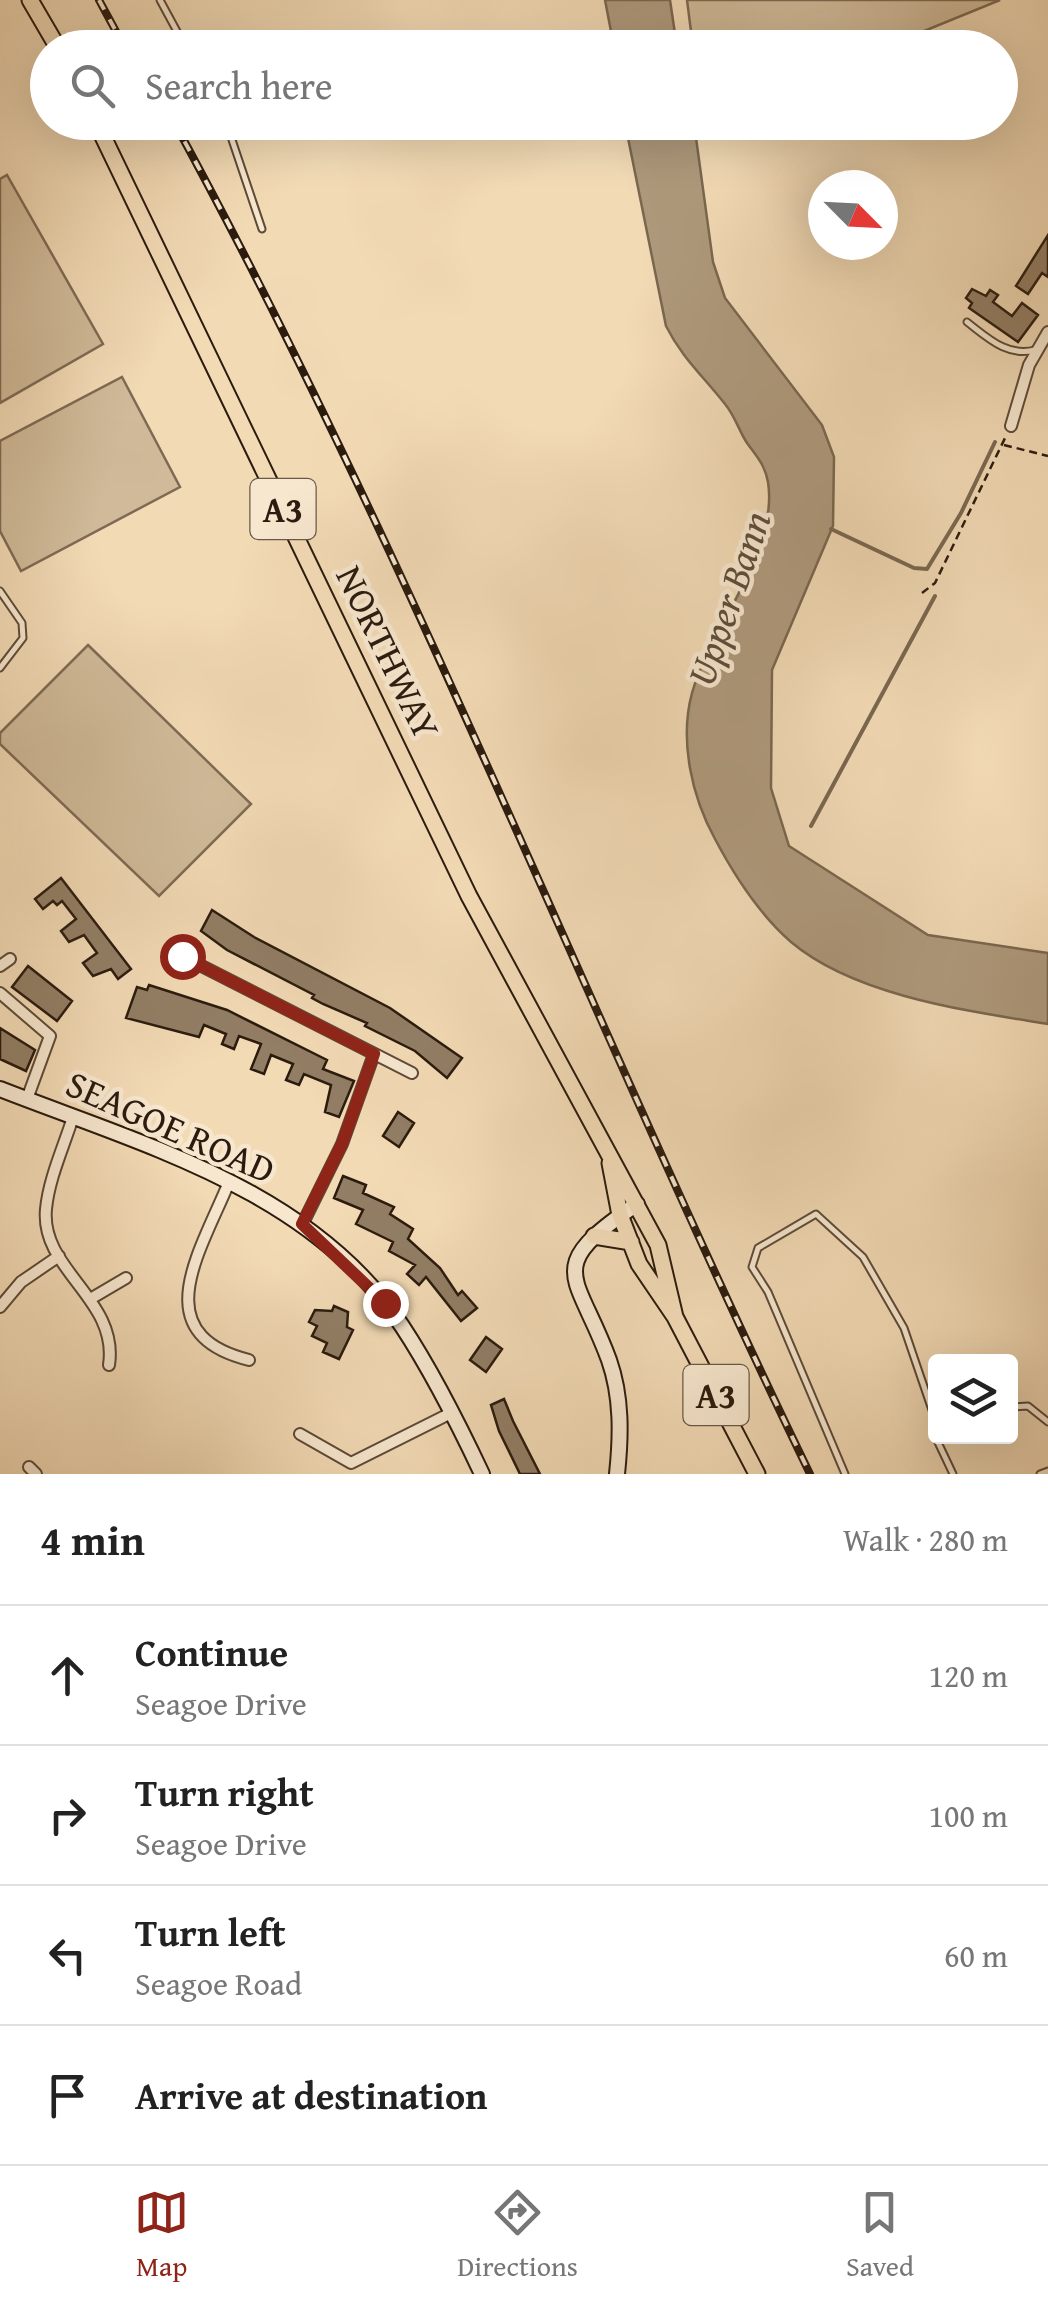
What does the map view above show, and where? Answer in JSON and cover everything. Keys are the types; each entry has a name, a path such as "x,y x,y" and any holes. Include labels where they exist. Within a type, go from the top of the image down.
{"highway":[{"path":"34,2 49,30"},
{"name":"NORTHWAY","path":"105,140 470,896 618,1168 629,1209 631,1242 639,1264 675,1317 756,1474"},
{"name":"NORTHWAY","path":"607,1151 629,1209 658,1245 675,1317"},
{"path":"594,1236 631,1242"}],"main road":[{"name":"SEAGOE ROAD","path":"0,1089 228,1182 302,1224 385,1303 453,1412 482,1474"},
{"path":"617,1474 622,1424 609,1362 574,1287 576,1260 594,1236 629,1209"}],"street":[{"path":"1011,426 1022,385 1048,332"},
{"path":"182,956 412,1074"},
{"path":"0,993 50,1036 27,1099"},
{"path":"302,1224 342,1144 374,1054"},
{"path":"73,1118 46,1210 59,1256 92,1298 109,1334 109,1365"},
{"path":"228,1182 189,1285 188,1310 195,1333 215,1352 249,1360"},
{"path":"0,1307 21,1282 59,1256"},
{"path":"92,1298 126,1278"},
{"path":"300,1434 351,1464 453,1412"}],"lane":[{"path":"160,0 176,30"},
{"path":"232,140 262,229"},
{"path":"967,322 1005,349 1022,353 1038,349"},
{"path":"0,591 22,623 23,638 0,668"},
{"path":"845,1474 768,1292 752,1266 758,1248 816,1214 863,1257 904,1328 928,1395"},
{"path":"1018,1407 1028,1406 1048,1422"},
{"path":"939,1444 952,1474"},
{"path":"1040,1474 1048,1471"}],"path":[{"path":"922,593 935,582 1011,426"},
{"path":"1003,444 1048,456"}],"shaded area":[{"path":"605,0 670,0 674,30 611,30"},
{"path":"687,0 1000,0 927,30 691,30"},
{"path":"628,140 696,140 713,262 725,298 822,425 834,457 833,526 772,670 771,788 789,846 928,935 1048,953 1048,1024 914,998 847,976 817,960 791,942 758,907 707,823 690,768 688,711 701,668 754,562 769,508 768,482 763,466 728,409 686,358 666,326"},
{"path":"7,175 103,344 0,403 0,179"},
{"path":"122,377 180,487 21,571 0,531 0,441"},
{"path":"88,645 251,804 159,896 0,744 0,733"}],"building":[{"path":"1048,235 1048,277 1042,273 1028,294 1016,286"},
{"path":"972,289 986,296 990,290 998,295 993,302 1012,316 1022,303 1038,315 1018,342 969,308 972,303 966,298"},
{"path":"61,878 131,969 118,979 111,969 93,976 83,963 97,953 84,935 69,942 61,931 76,919 62,901 57,905 53,901 43,909 35,899"},
{"path":"212,910 254,937 390,1008 462,1058 447,1078 415,1051 365,1026 367,1023 323,1004 312,998 314,995 227,950 201,931"},
{"path":"28,966 72,1001 57,1021 12,987"},
{"path":"149,985 227,1010 327,1060 323,1069 354,1081 339,1117 325,1112 331,1085 304,1074 299,1085 286,1080 293,1064 271,1055 264,1074 251,1069 261,1044 239,1036 234,1049 222,1044 226,1034 204,1025 199,1037 126,1018 137,987 147,990"},
{"path":"0,1028 35,1050 26,1071 0,1059"},
{"path":"398,1112 414,1123 399,1147 383,1136"},
{"path":"343,1176 366,1185 363,1193 394,1207 390,1214 413,1229 408,1239 440,1268 458,1295 462,1291 477,1308 461,1321 426,1277 419,1285 407,1274 415,1265 389,1251 393,1242 356,1224 363,1210 334,1198"},
{"path":"334,1306 348,1312 347,1327 353,1330 339,1359 323,1352 327,1343 312,1336 317,1326 309,1322 315,1310 332,1311"},
{"path":"486,1337 502,1349 486,1372 470,1360"},
{"path":"504,1399 540,1474 520,1474 499,1431 491,1405"}],"waterway":[{"path":"831,529 914,568 927,569 961,513 995,442"},
{"path":"811,826 935,596"}],"railway":[{"path":"99,0 115,30"},
{"path":"183,140 344,455 810,1474"}],"route":[{"path":"182,956 374,1054 342,1144 302,1224 334,1250 385,1303"}],"water label":[{"name":"Upper Bann","path":"728,598"}]}
